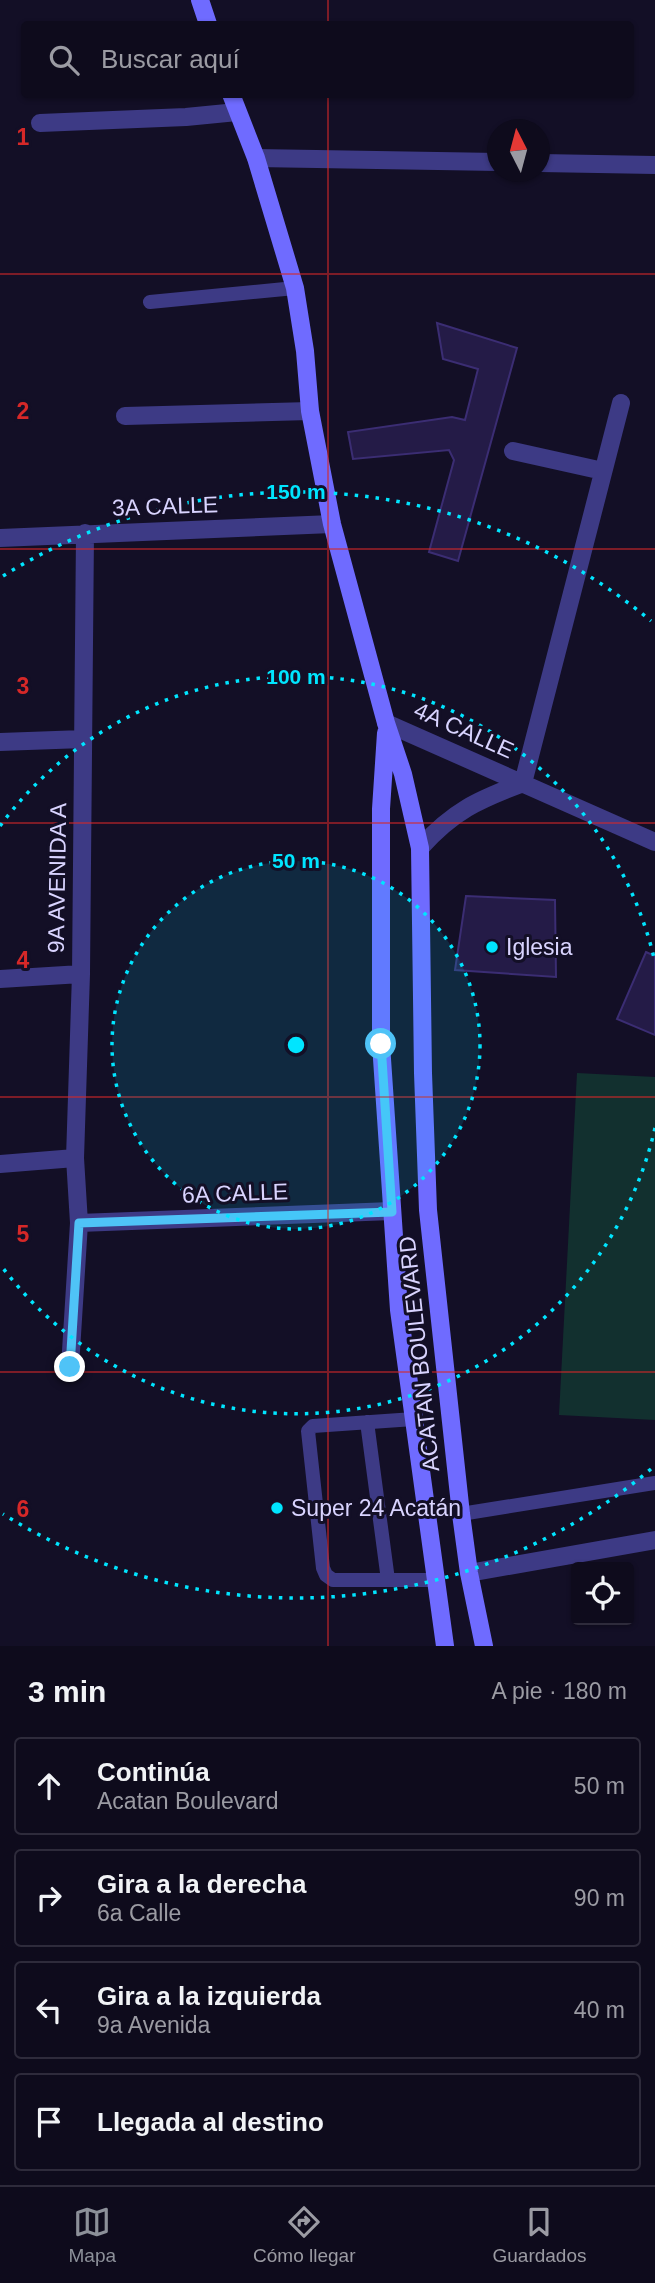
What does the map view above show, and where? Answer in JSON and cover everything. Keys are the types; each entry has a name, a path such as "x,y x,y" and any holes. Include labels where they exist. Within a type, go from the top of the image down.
{"main road":[{"path":"200,0 207,21"},
{"name":"ACATAN BOULEVARD","path":"234,103 256,158 295,288 305,351 310,411 332,524 386,723 403,774 420,848 428,1210 461,1514 469,1573 484,1646"},
{"name":"ACATAN BOULEVARD","path":"386,723 381,809 381,1044 399,1310 445,1646"},
{"path":"384,777 403,774"}],"street":[{"path":"40,123 186,117 234,103"},
{"path":"256,158 487,162"},
{"path":"550,163 655,165"},
{"path":"523,783 621,403"},
{"path":"125,416 310,411"},
{"path":"513,451 603,471"},
{"name":"3A CALLE","path":"0,538 332,524"},
{"name":"9A AVENIDA A","path":"70,1367 79,1223 75,1158 81,974 85,533"},
{"name":"4A CALLE","path":"386,723 655,842"},
{"path":"0,742 83,739"},
{"name":"4A CALLE","path":"420,848 455,814 480,799 523,783"},
{"path":"0,979 81,974"},
{"path":"0,1164 75,1158"},
{"name":"6A CALLE","path":"79,1223 392,1212"},
{"path":"469,1573 655,1540"}],"lane":[{"path":"150,302 295,288"},
{"path":"414,1419 313,1426 308,1431 323,1568 326,1576 333,1580 435,1580"},
{"path":"367,1422 388,1580"},
{"path":"461,1514 655,1483"}],"green space":[{"path":"577,1073 655,1077 655,1420 559,1415"}],"building":[{"path":"437,323 517,348 458,561 429,552 454,460 449,450 353,459 348,432 452,417 465,420 478,369 443,359"},
{"path":"466,896 555,900 556,977 455,970"},
{"path":"646,952 655,956 655,1035 617,1019"}],"place":[{"name":"Iglesia","path":"492,947"},
{"name":"Super 24 Acatán","path":"277,1508"}],"route":[{"path":"70,1367 79,1223 392,1212 381,1044"}]}
